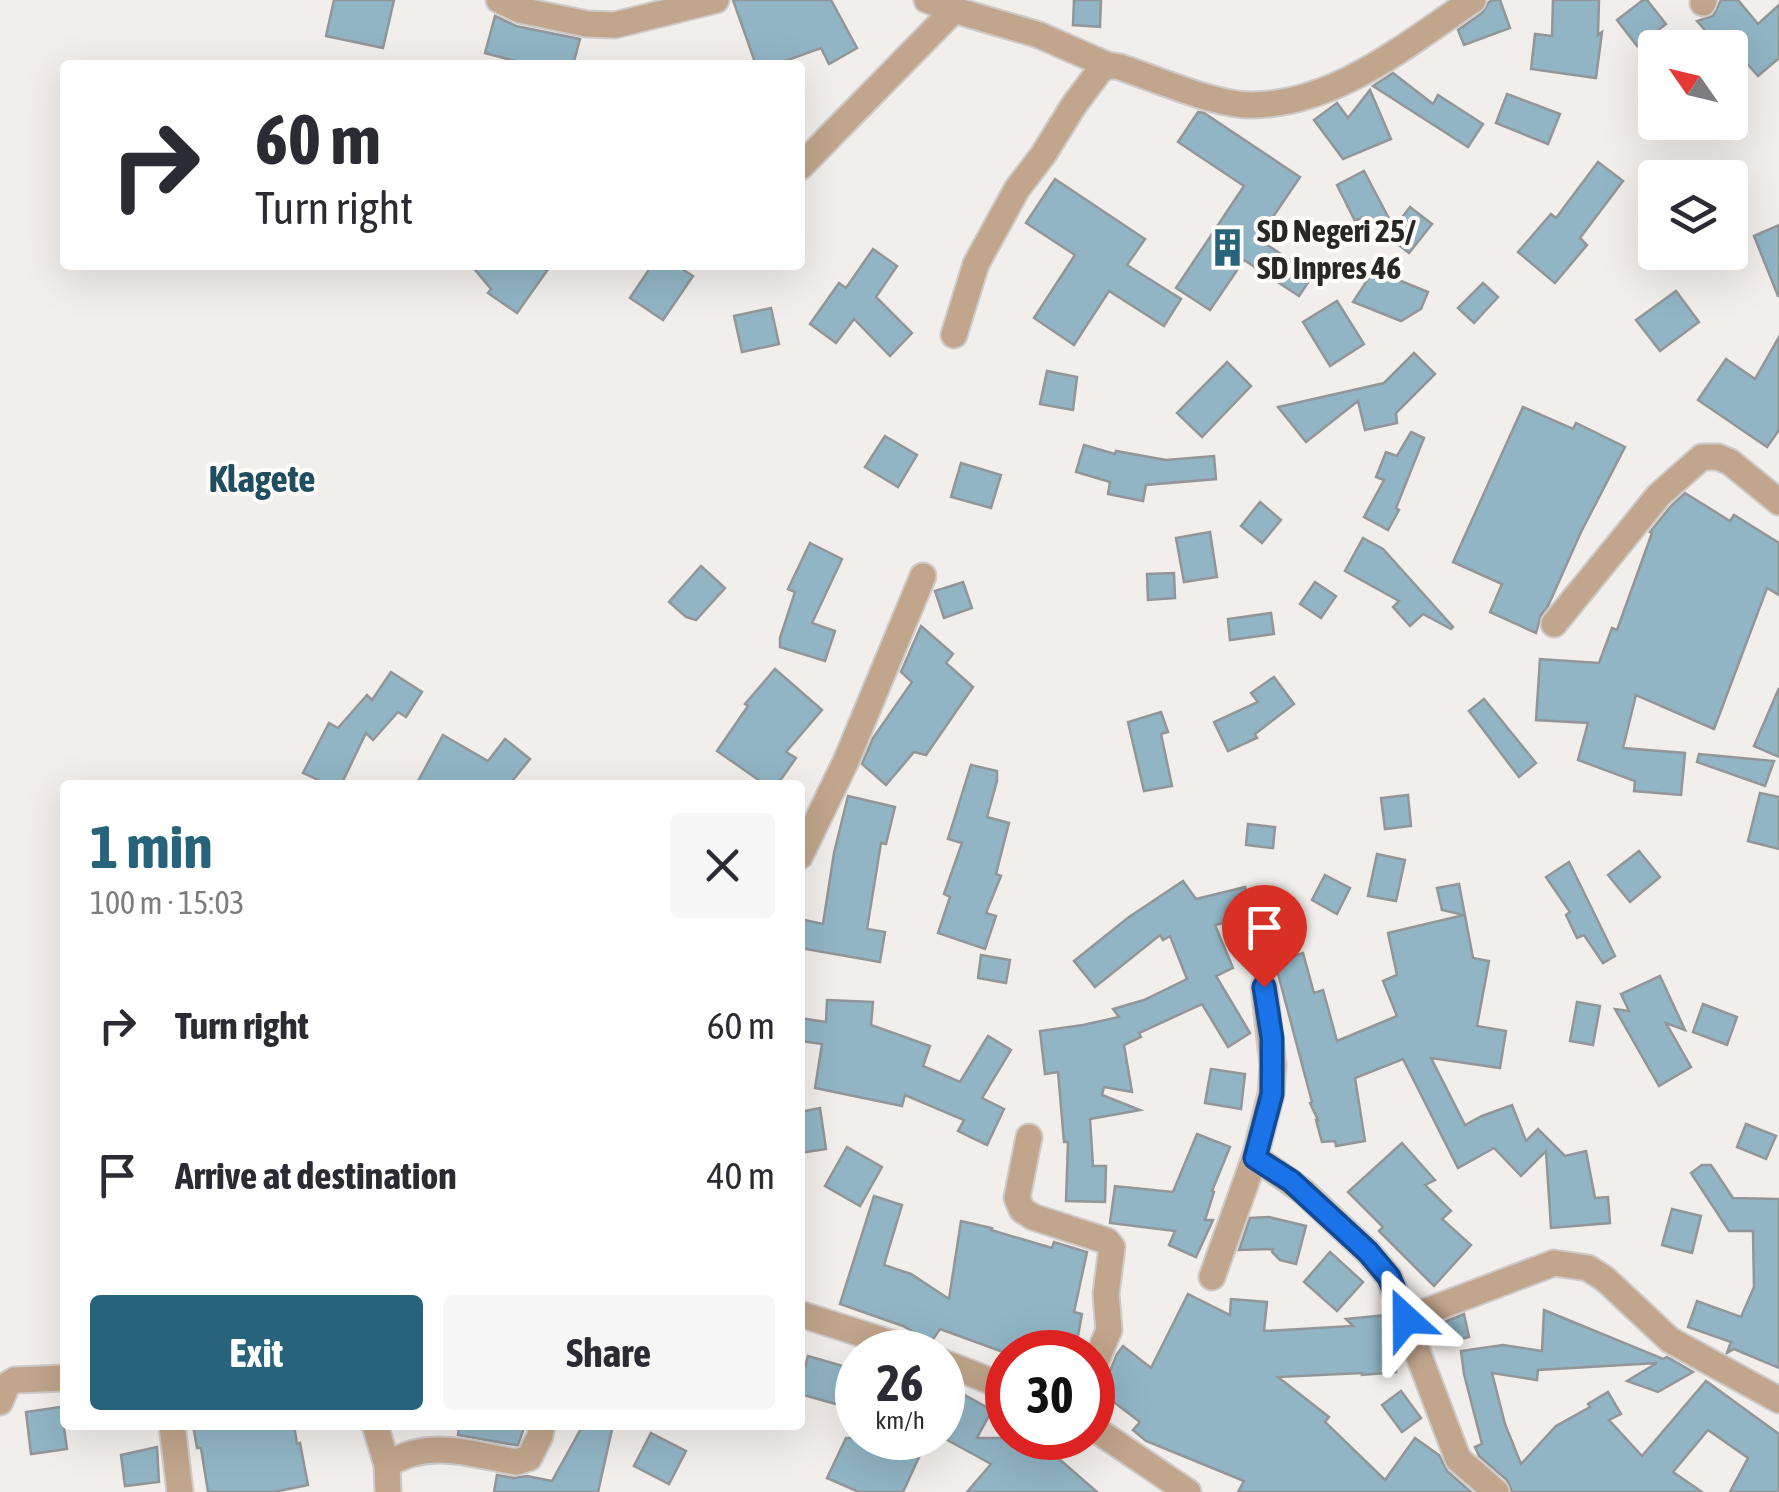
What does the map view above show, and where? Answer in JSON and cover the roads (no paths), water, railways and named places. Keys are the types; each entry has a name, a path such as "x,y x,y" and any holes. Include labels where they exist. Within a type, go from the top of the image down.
{"street":[{"path":"498,0 520,10 570,21 615,24 716,0"},
{"path":"928,0 1039,35 1107,65 1204,96 1251,106 1298,100 1348,80 1473,0"},
{"path":"805,162 954,10"},
{"path":"954,335 976,264 1018,189 1086,89 1107,65"},
{"path":"1554,624 1659,496 1702,457 1730,462 1779,502"},
{"path":"805,846 846,760 923,576"},
{"path":"1212,1277 1255,1158 1272,1094 1272,1038 1264,987"},
{"path":"1029,1137 1017,1198 1022,1210 1107,1240 1112,1247 1106,1294 1109,1330"},
{"path":"1255,1158 1291,1181 1368,1252 1389,1277 1458,1459 1496,1492"},
{"path":"1406,1319 1554,1264 1588,1268 1670,1340 1779,1400"},
{"path":"805,1316 850,1330"},
{"path":"0,1402 7,1385 15,1380 60,1378"},
{"path":"173,1430 180,1492"},
{"path":"376,1430 387,1465 388,1492"},
{"path":"387,1465 403,1454 428,1449 516,1462 529,1458 541,1430"},
{"path":"1115,1443 1188,1492"}],"place":[{"name":"SD Negeri 25/ SD Inpres 46","path":"1227,248"}],"district":[{"name":"Klagete","path":"262,478"}]}
